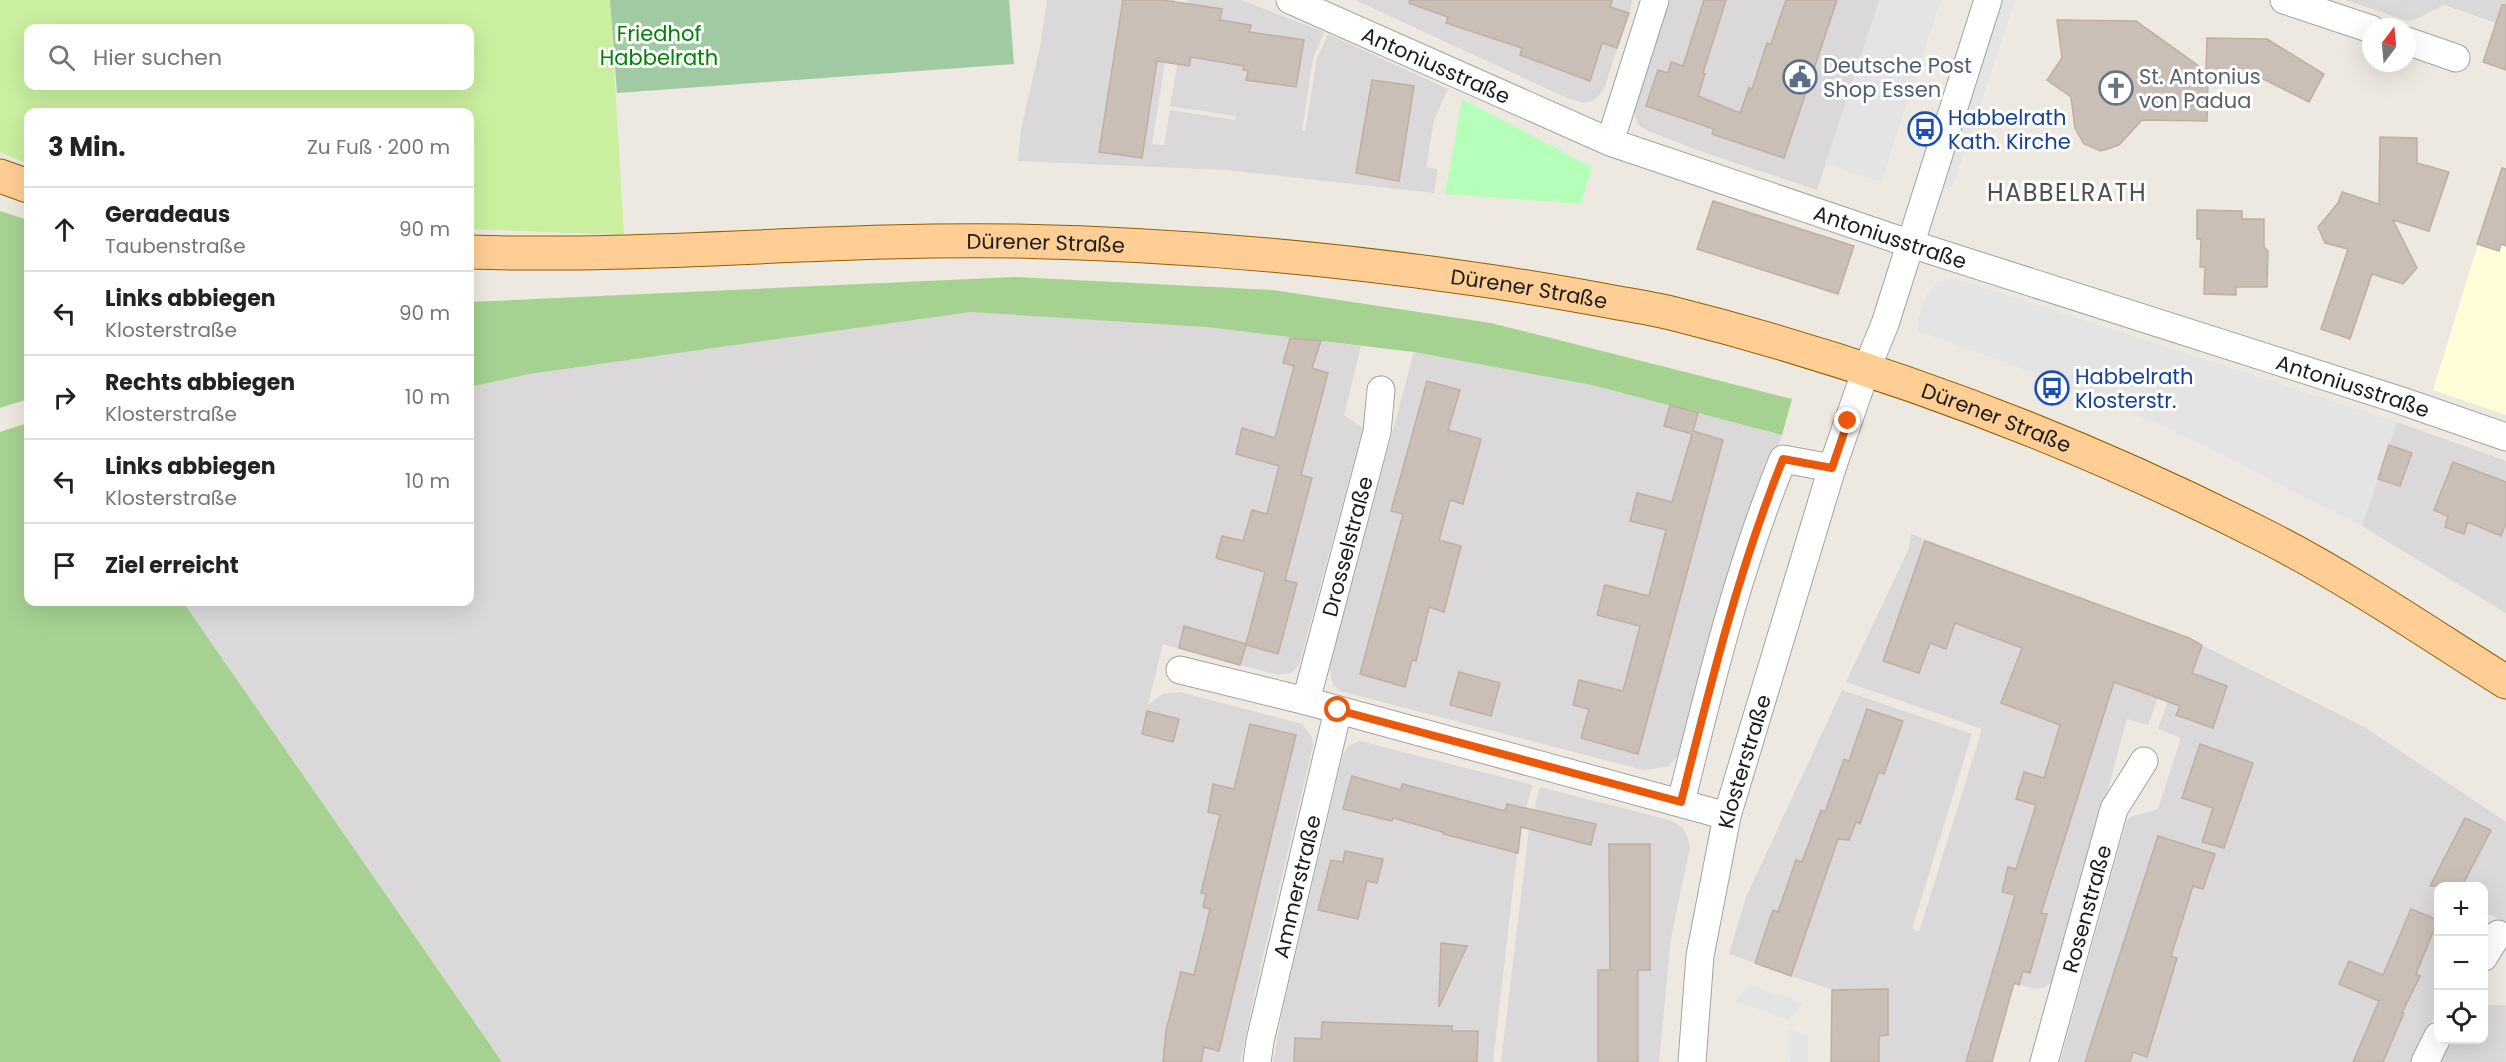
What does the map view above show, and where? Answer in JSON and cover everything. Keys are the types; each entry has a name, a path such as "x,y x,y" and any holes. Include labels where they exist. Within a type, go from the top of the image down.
{"main road":[{"path":"0,176 24,185"},
{"name":"Dürener Straße","path":"474,252 575,252 1010,241 1190,248 1407,269 1536,288 1667,312 1866,370 1927,390 2063,441 2176,492 2302,557 2378,601 2506,682"}],"street":[{"name":"Antoniusstraße","path":"1290,0 1610,142 1911,244 2399,400 2506,437"},
{"path":"1610,142 1655,0"},
{"name":"Klosterstraße","path":"1692,1062 1700,956 1727,816 1832,468 1866,370 1885,324 1988,0"},
{"path":"2284,0 2362,26"},
{"path":"2416,44 2456,58"},
{"name":"Drosselstraße","path":"1306,701 1377,432 1381,390"},
{"path":"1681,802 1717,656 1757,522 1783,459 1832,468"},
{"path":"1180,670 1306,701 1727,816"},
{"name":"Ammerstraße","path":"1257,1062 1338,710"},
{"name":"Rosenstraße","path":"2044,1062 2114,809 2144,762"},
{"path":"2488,950 2498,934"},
{"path":"2425,1062 2435,1044"}],"shaded area":[{"path":"1047,0 1175,0 1152,144 1164,145 1170,110 1235,120 1236,116 1170,106 1188,0 1241,0 1324,32 1313,58 1302,131 1305,131 1317,58 1328,34 1448,89 1434,120 1426,167 1438,169 1434,193 1227,170 1018,161 1021,129 1040,47"},
{"path":"1355,0 1633,0 1604,89 1595,100 1585,103 1569,99"},
{"path":"1669,0 1880,0 1817,190 1711,155 1638,125 1633,108"},
{"path":"1879,0 1941,0 1881,182 1825,164"},
{"path":"1996,0 2015,0 1953,186 1933,191"},
{"path":"2345,0 2506,0 2504,69 2483,62 2496,23 2444,5 2416,19 2399,18"},
{"path":"2495,189 2506,193 2506,415 2433,390"},
{"path":"1954,278 2397,422 2362,526 2201,444 2142,417 2010,364 1918,331 1918,320 1926,295 1938,282"},
{"path":"971,312 1205,327 1361,346 1344,415 1363,428 1299,665 1291,673 1278,675 1163,644 1148,705 1162,694 1180,692 1302,724 1312,737 1313,745 1240,1062 502,1062 186,606 474,606 474,386 529,374"},
{"path":"1414,352 1592,385 1782,435 1746,534 1684,750 1667,767 1643,770 1340,691 1333,685 1329,668"},
{"path":"2397,422 2506,461 2506,613 2362,526"},
{"path":"1911,534 2181,635 2148,725 2127,719 2058,972 2053,982 2043,988 2034,989 2014,983 1992,1062 1831,1062 1832,990 1729,954 1746,897 1842,690 1972,734 1912,929 1919,932 1982,729 1846,682 1909,548"},
{"path":"2190,639 2366,728 2506,822 2506,923 2489,914 2488,916 2488,882 2434,882 2434,1017 2411,1062 2060,1062 2126,822 2130,817 2158,809 2181,738 2158,729"},
{"path":"1360,741 1533,785 1520,828 1493,1062 1273,1062 1284,1003 1343,754 1349,745"},
{"path":"1540,787 1669,820 1682,827 1687,836 1690,847 1671,938 1659,1062 1501,1062 1529,829"},
{"path":"1749,985 1798,1001 1803,1005 1788,1020 1736,1001"},
{"path":"2488,1005 2506,1005 2506,1062 2440,1062 2450,1044 2488,1044"},
{"path":"1789,1029 1808,1036 1808,1062 1790,1062"}],"green space":[{"path":"0,0 610,0 624,235 474,229 474,108 24,108 24,162 0,152"},
{"name":"Friedhof Habbelrath","path":"610,0 1009,0 1014,64 617,93"},
{"path":"1462,99 1592,167 1581,204 1445,194"},
{"path":"0,211 24,219 24,400 0,408"},
{"path":"1014,277 1273,290 1491,323 1792,399 1782,435 1592,385 1414,352 1205,327 971,312 529,374 474,386 474,302"},
{"path":"24,424 24,606 186,606 502,1062 0,1062 0,432"}],"building":[{"path":"1123,0 1162,0 1222,9 1220,20 1251,25 1249,32 1304,40 1296,87 1246,80 1248,71 1243,70 1244,66 1191,57 1189,66 1157,61 1142,158 1099,152"},
{"path":"1410,0 1612,0 1610,7 1629,13 1617,48 1602,43 1590,81 1520,55 1522,48 1446,23 1448,17 1409,3"},
{"path":"1704,0 1726,0 1698,96 1740,113 1749,88 1752,89 1767,43 1771,44 1786,0 1837,0 1784,158 1712,134 1714,129 1646,106 1658,70 1668,73 1671,62 1683,66"},
{"path":"2502,5 2506,5 2506,70 2483,62"},
{"name":"St. Antonius von Padua","path":"2057,20 2136,21 2206,71 2207,38 2267,39 2324,74 2309,102 2249,72 2246,80 2208,78 2207,121 2142,120 2119,145 2101,151 2084,144 2075,128 2071,97 2047,80 2062,58"},
{"path":"1372,80 1414,86 1399,181 1356,173"},
{"path":"2380,137 2417,138 2417,163 2449,172 2429,231 2393,220 2417,268 2403,284 2372,274 2350,339 2321,329 2348,249 2325,243 2318,227 2338,203 2342,192 2379,204"},
{"path":"2502,168 2506,169 2506,246 2501,244 2499,251 2477,244"},
{"path":"1713,201 1854,246 1838,294 1697,249"},
{"path":"2197,210 2242,211 2242,219 2264,219 2264,247 2268,251 2267,287 2236,287 2236,295 2204,294 2205,267 2200,267 2201,239 2197,239"},
{"path":"1290,338 1321,341 1312,368 1328,373 1301,475 1312,478 1285,580 1297,583 1278,654 1246,645 1240,665 1179,648 1184,626 1246,644 1265,572 1216,558 1222,536 1243,541 1252,510 1267,514 1279,466 1236,454 1242,428 1275,438 1294,366 1283,363"},
{"path":"1427,381 1460,390 1448,430 1481,439 1463,504 1450,500 1439,540 1461,546 1444,612 1429,607 1416,661 1412,660 1405,687 1360,674 1403,514 1391,511"},
{"path":"1670,405 1698,413 1693,431 1723,440 1638,754 1581,738 1589,709 1573,705 1579,680 1623,691 1640,626 1597,615 1605,585 1649,596 1666,530 1630,521 1637,493 1672,502 1692,434 1664,426"},
{"path":"2389,445 2412,453 2400,486 2378,479"},
{"path":"2453,462 2506,482 2506,523 2501,536 2468,522 2464,534 2445,527 2448,516 2434,510"},
{"path":"1925,541 2189,638 2202,645 2192,673 2227,686 2213,728 2176,715 2180,706 2114,682 2041,913 2047,914 2030,973 2023,971 2019,985 2014,983 1992,1062 1966,1062 2015,895 2002,892 2008,867 2016,869 2036,805 2016,799 2024,772 2044,778 2060,725 2001,703 2022,648 1955,623 1946,649 1930,643 1919,673 1883,661"},
{"path":"1459,672 1500,683 1491,716 1450,705"},
{"path":"1867,709 1903,721 1884,774 1879,772 1860,824 1856,822 1849,840 1838,839 1791,976 1755,963 1773,910 1778,912 1796,860 1802,862 1821,810 1825,812 1844,759 1849,761"},
{"path":"1147,711 1179,719 1173,742 1142,734"},
{"path":"1250,724 1296,735 1219,1051 1204,1047 1201,1062 1163,1062 1166,1031 1181,972 1194,975 1210,909 1203,907 1206,894 1201,893 1220,815 1208,812 1213,784 1234,789"},
{"path":"2200,744 2253,763 2224,848 2202,842 2213,808 2182,798"},
{"path":"1352,776 1401,790 1402,784 1505,811 1507,804 1596,824 1591,845 1521,827 1518,853 1443,834 1443,832 1393,818 1392,821 1343,809"},
{"path":"2465,818 2491,830 2464,882 2434,882 2434,886 2430,886"},
{"path":"2158,836 2215,854 2203,889 2193,886 2171,956 2177,958 2147,1057 2133,1052 2130,1062 2085,1062"},
{"path":"1609,844 1650,844 1650,970 1638,970 1638,1062 1598,1062 1598,970 1610,970"},
{"path":"1345,851 1383,859 1377,883 1367,881 1358,919 1318,910 1331,860 1343,862"},
{"path":"2411,909 2434,918 2434,930 2416,974 2420,976 2402,1013 2404,1013 2383,1062 2353,1062 2379,1001 2339,984 2349,961 2383,975"},
{"path":"1441,943 1467,946 1439,1007"},
{"path":"1888,989 1888,1035 1879,1036 1879,1062 1831,1062 1832,990"},
{"path":"1322,1022 1452,1026 1452,1031 1478,1031 1477,1062 1294,1062 1295,1038 1321,1039"}],"place":[{"name":"Deutsche Post Shop Essen","path":"1800,77"},
{"name":"St. Antonius von Padua","path":"2116,88"},
{"name":"Habbelrath Kath. Kirche","path":"1925,129"},
{"name":"Habbelrath Klosterstr.","path":"2052,388"}],"district":[{"name":"HABBELRATH","path":"2067,192"}],"route":[{"path":"1338,710 1681,802 1717,656 1757,522 1783,459 1832,468 1848,421"}]}
